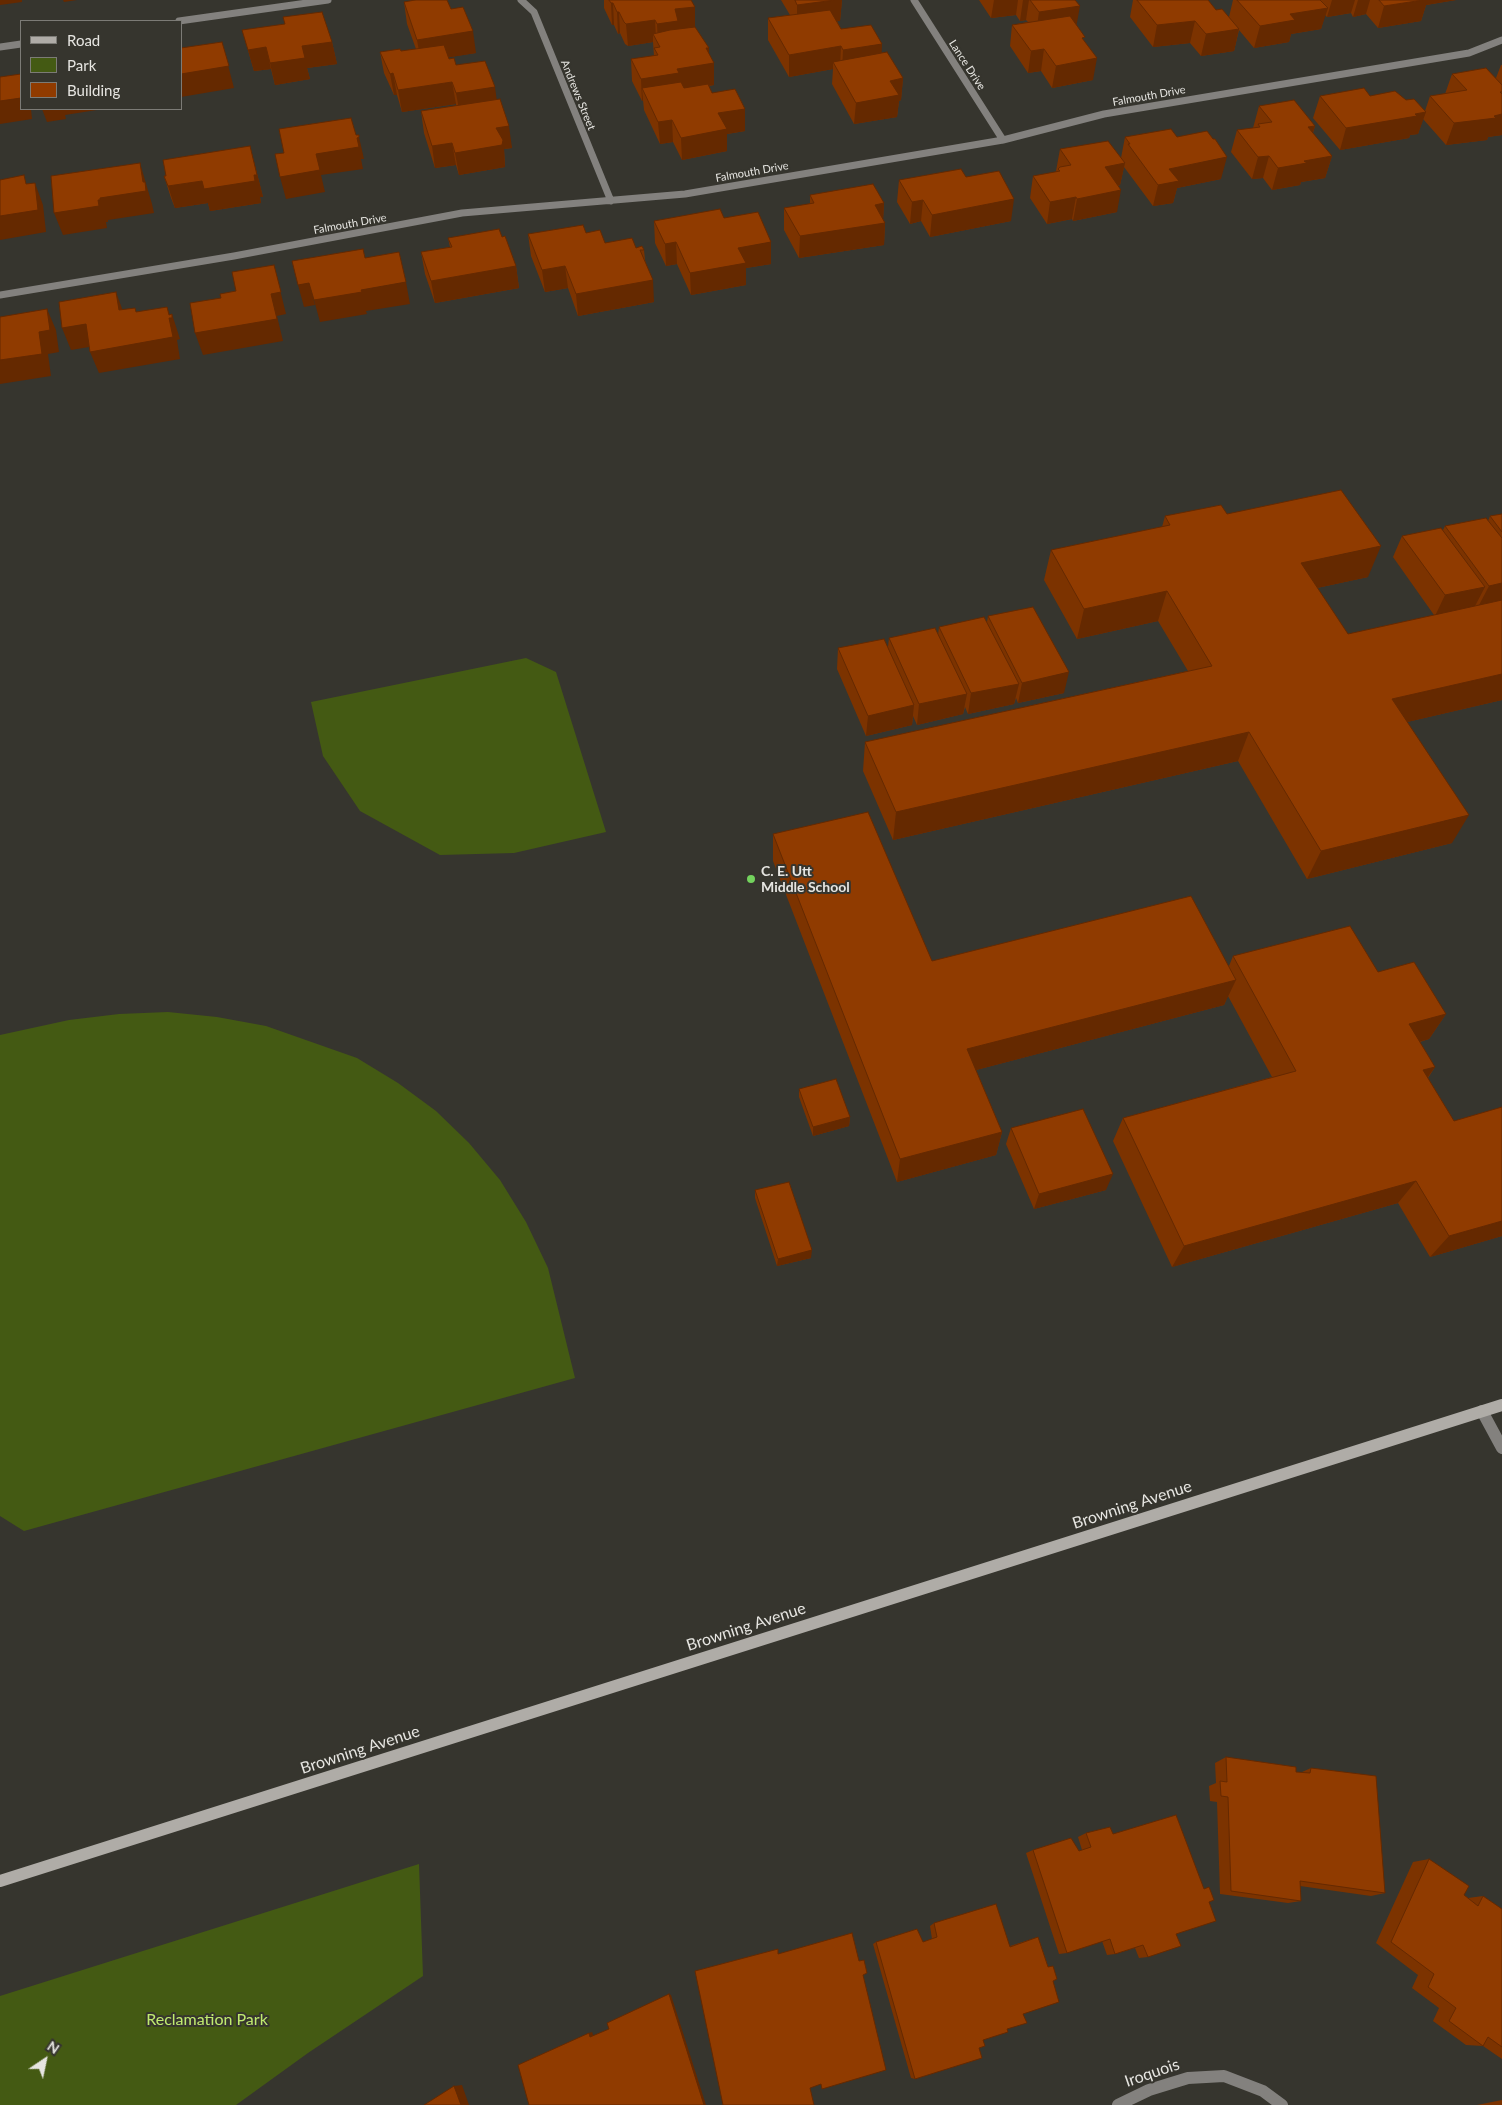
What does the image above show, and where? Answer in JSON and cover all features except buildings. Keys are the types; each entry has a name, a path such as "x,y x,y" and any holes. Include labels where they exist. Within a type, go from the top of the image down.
{"main road":[{"name":"Browning Avenue","path":"0,1881 1502,1405"}],"street":[{"path":"182,21 328,0"},
{"name":"Andrews Street","path":"521,0 534,12 611,201"},
{"name":"Lance Drive","path":"914,0 1004,140"},
{"name":"Falmouth Drive","path":"0,295 462,214 685,194 1004,140 1104,114 1470,53 1502,40"},
{"path":"0,47 20,44"},
{"path":"1482,1410 1502,1448"},
{"name":"Iroquois","path":"1118,2105 1148,2090 1188,2078 1224,2076 1263,2091 1282,2105"}],"green space":[{"path":"526,658 556,672 606,832 514,853 440,855 360,811 323,756 311,702"},
{"path":"168,1012 217,1017 266,1026 357,1058 398,1083 436,1111 469,1143 500,1180 526,1222 548,1268 575,1378 24,1531 0,1516 0,1035 69,1020 119,1014"},
{"name":"Reclamation Park","path":"419,1864 423,1976 308,2053 236,2105 0,2105 0,1996"}],"place":[{"name":"C. E. Utt Middle School","path":"751,879"}]}
